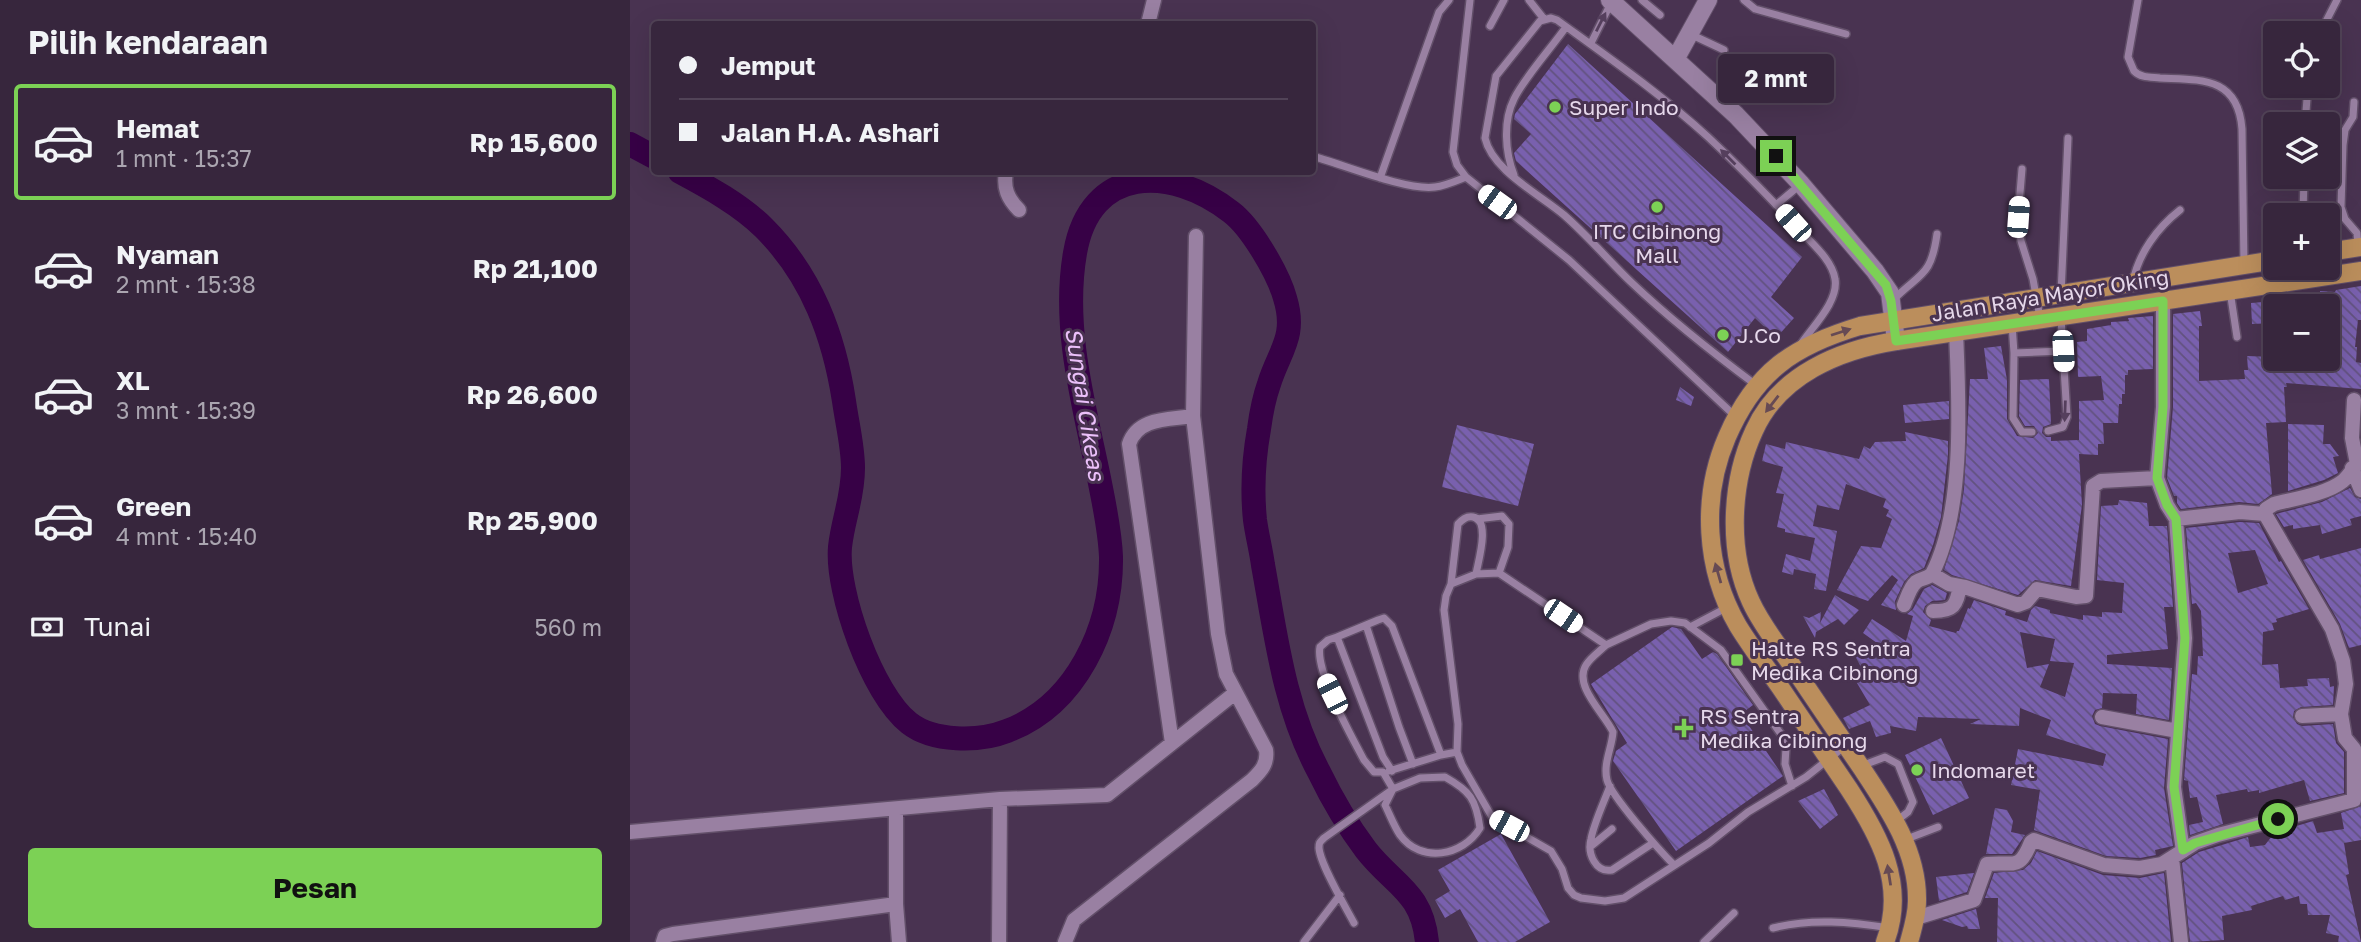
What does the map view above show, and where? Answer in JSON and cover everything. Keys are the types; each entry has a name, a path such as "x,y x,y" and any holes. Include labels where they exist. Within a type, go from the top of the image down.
{"main road":[{"path":"2340,250 2359,248"},
{"name":"Jalan Raya Mayor Oking","path":"1887,935 1892,898 1883,847 1865,813 1829,758 1738,626 1716,570 1709,514 1721,450 1736,417 1754,388 1780,362 1797,350 1892,310 2061,295 2263,262"},
{"name":"Jalan Raya Mayor Oking","path":"1909,942 1916,918 1916,886 1904,840 1860,766 1759,617 1750,599 1737,553 1736,516 1741,464 1756,426 1772,401 1801,375 1830,358 1855,349 2361,271"},
{"path":"2205,272 2208,294"}],"street":[{"path":"1149,21 1154,0"},
{"path":"1611,0 1736,115 1801,184 1875,271 1886,285 1896,341"},
{"path":"1676,58 1708,0"},
{"path":"1006,175 1008,199 1019,210"},
{"path":"1065,942 1069,928 1082,913 1252,780 1265,766 1266,750 1226,674 1218,634 1193,416 1196,236"},
{"path":"2163,301 2163,407 2157,478 2167,505 2176,519 2185,638 2174,787 2181,942"},
{"path":"1904,606 1914,584 1932,574 1947,532 1955,476 1959,415 1956,332"},
{"path":"2354,400 2351,438 2361,490"},
{"path":"1172,743 1129,444 1134,433 1146,423 1193,416"},
{"path":"1916,918 1974,900 1987,864 2017,864 2022,861 2034,840 2104,865 2140,868 2162,864 2195,843 2242,828 2354,800 2357,748 2345,738 2342,714 2346,672 2336,638 2265,514 2266,509 2273,505 2333,487 2348,476 2356,464"},
{"path":"1932,574 1949,584 2018,605 2026,602 2037,589 2077,597 2086,596 2093,486 2101,481 2157,478"},
{"path":"2176,519 2240,512 2265,514"},
{"path":"1933,611 1948,611 1953,607 1960,586"},
{"path":"630,832 1000,799 1107,795 1234,693"},
{"path":"2302,716 2342,714"},
{"path":"2102,717 2178,731"},
{"path":"999,942 1000,799"},
{"path":"896,809 898,942"},
{"path":"663,942 665,936 673,934 896,904"}],"lane":[{"path":"1380,178 1439,12 1449,0"},
{"path":"1470,0 1452,152 1457,165 1466,177 1569,260 1736,417"},
{"path":"1490,26 1504,0"},
{"path":"1529,0 1544,19"},
{"path":"1591,43 1611,0"},
{"path":"1642,0 1660,15"},
{"path":"1744,0 1755,9 1846,34"},
{"path":"2138,0 2129,57 2134,71 2145,77 2213,82 2225,89 2238,111 2242,129 2244,265"},
{"path":"2326,21 2337,0"},
{"path":"1754,388 1634,285 1564,216 1514,177 1487,147 1485,138 1493,86 1504,64 1533,27 1544,19 1557,20 1591,43 1709,138 1826,259 1835,277 1836,287 1833,296 1797,350"},
{"path":"1514,177 1507,156 1507,133 1513,100 1566,27"},
{"path":"1690,33 1724,50"},
{"path":"2354,102 2353,117 2345,130 2343,145 2341,207 2345,219 2357,233 2359,248"},
{"path":"2061,295 2068,138"},
{"path":"1316,157 1380,178 1425,188 1466,177"},
{"path":"2022,169 2018,217 2021,241 2040,319"},
{"path":"1776,205 1801,184"},
{"path":"2132,284 2136,265 2157,232 2180,210"},
{"path":"1892,310 1927,269 1934,256 1937,234"},
{"path":"2230,290 2237,337"},
{"path":"2048,431 2063,427 2067,417 2061,316"},
{"path":"2012,323 2013,418 2021,432 2032,432"},
{"path":"2014,352 2063,351"},
{"path":"1499,573 1508,547 1509,524 1502,516 1466,518 1460,521 1451,583 1444,610 1458,724 1457,752 1492,817 1551,851 1574,895 1605,901 1624,898 1748,812 1791,786 1846,745"},
{"path":"1476,574 1483,531 1482,524 1477,519"},
{"path":"1451,583 1476,574 1499,573 1606,645"},
{"path":"1690,627 1729,606"},
{"path":"1441,755 1392,626 1384,618 1320,647 1318,656 1321,673 1364,760 1374,772 1388,771 1457,752"},
{"path":"1674,865 1653,844 1607,781 1606,764 1612,732 1587,694 1583,678 1585,666 1606,645 1663,622 1680,621 1721,650 1783,737 1786,748 1785,764 1791,786"},
{"path":"1366,625 1413,764"},
{"path":"1337,637 1388,771 1393,789 1385,805 1401,837 1415,849 1441,855 1469,841 1492,817"},
{"path":"1860,766 1885,757 1898,764 1913,802 1908,812 1895,822"},
{"path":"1354,923 1319,850 1319,844 1324,838 1393,789 1420,779 1445,777 1456,784 1476,805 1480,828"},
{"path":"1610,786 1591,839 1590,847 1598,868 1612,870 1653,844"},
{"path":"1904,840 1938,827"},
{"path":"1590,847 1612,829"},
{"path":"1304,942 1340,895"},
{"path":"1704,942 1734,913"},
{"path":"1773,928 1792,923 1822,921 1887,935"}],"building":[{"name":"ITC Cibinong Mall","path":"1568,44 1802,257 1771,297 1794,318 1776,338 1755,318 1728,352 1516,161 1514,153 1531,134 1514,119 1515,114"},
{"path":"2361,286 2361,320 2358,320 2355,347 2356,362 2361,363 2361,389 2286,383 2286,422 2266,423 2272,494 2258,504 2239,502 2181,509 2167,478 2173,407 2173,314 2200,311 2202,326 2199,326 2199,381 2245,379 2244,370 2248,370 2247,356 2263,357 2263,371 2340,371 2340,294 2314,294"},
{"path":"2263,302 2263,324 2252,324 2251,303"},
{"path":"2153,316 2153,369 2128,370 2128,375 2125,375 2125,394 2122,394 2122,404 2119,404 2118,423 2103,423 2104,444 2098,444 2098,455 2079,454 2082,505 2071,586 2035,580 2018,595 1952,575 1944,570 1959,521 1964,489 1970,379 1988,379 1984,348 2001,346 2007,380 2007,419 2017,436 2033,438 2038,433 2034,426 2025,426 2019,416 2020,380 2049,379 2051,424 2043,427 2042,433 2051,437 2051,441 2079,440 2079,401 2104,400 2101,376 2078,377 2077,342 2087,341 2087,329 2111,325 2111,322 2129,321 2128,318"},
{"path":"1680,387 1694,397 1691,406 1676,400"},
{"path":"1949,401 1949,419 1905,423 1903,405"},
{"path":"2288,424 2324,425 2323,444 2330,444 2339,456 2333,457 2338,473 2288,491"},
{"path":"1457,425 1534,444 1518,506 1442,487"},
{"path":"1905,432 1948,441 1948,455 1941,517 1933,545 1924,568 1911,574 1904,582 1895,601 1896,610 1881,605 1898,580 1892,575 1868,601 1837,590 1861,546 1881,548 1892,519 1886,516 1889,510 1883,507 1886,499 1846,484 1839,510 1817,505 1813,526 1837,531 1826,591 1814,589 1816,574 1794,569 1793,575 1782,572 1786,554 1810,561 1815,538 1785,532 1785,529 1777,527 1784,494 1776,493 1783,467 1762,461 1766,444 1785,449 1786,442 1859,459 1864,446 1870,449 1875,442 1906,441"},
{"path":"2350,488 2355,497 2361,499 2361,516 2350,519 2352,525 2322,534 2320,525 2293,529 2293,525 2284,527 2276,514 2322,502"},
{"path":"2119,500 2147,503 2149,526 2167,526 2173,607 2164,607 2168,649 2107,655 2107,664 2172,668 2169,720 2136,714 2137,694 2103,693 2102,708 2095,710 2092,716 2095,724 2100,726 2168,739 2164,788 2173,846 2155,850 2156,855 2140,858 2106,856 2034,830 2040,790 2011,785 2018,749 2103,766 2106,754 2046,735 2051,720 2020,708 2019,726 1970,724 1981,719 1918,717 1916,731 1890,726 1891,733 1876,737 1870,721 1849,729 1843,718 1870,705 1854,678 1860,674 1857,669 1861,667 1855,656 1877,643 1863,633 1872,619 1906,641 1913,616 1907,614 1913,609 1924,589 1932,585 1947,593 1945,600 1932,601 1925,606 1923,612 1931,620 1929,626 1956,633 1974,600 2006,611 2005,615 2027,622 2035,606 2050,610 2050,613 2083,620 2083,615 2102,617 2102,612 2122,613 2124,583 2097,580 2101,506 2118,505","holes":["2020,632 2055,639 2050,661 2074,663 2065,697 2040,687 2049,664 2027,668"]},
{"path":"2240,522 2259,523 2279,562 2281,561 2309,609 2276,619 2277,622 2272,623 2274,630 2263,632 2262,665 2278,664 2280,688 2308,686 2307,679 2329,678 2330,687 2334,686 2333,705 2301,707 2294,711 2293,717 2297,724 2302,726 2333,724 2336,743 2344,752 2344,793 2310,801 2304,780 2259,793 2259,790 2248,792 2247,789 2216,795 2223,824 2190,835 2189,825 2203,822 2197,797 2190,798 2188,781 2184,780 2192,674 2197,675 2198,656 2203,656 2201,611 2196,603 2192,604 2186,528","holes":["2255,550 2268,584 2238,593 2228,553"]},
{"path":"2361,548 2361,645 2349,648 2340,624 2303,560 2319,555 2320,559"},
{"path":"1835,595 1859,610 1844,625 1838,619 1816,632 1815,638 1803,616 1809,618 1821,612 1820,623"},
{"name":"RS Sentra Medika Cibinong","path":"1672,627 1681,629 1702,659 1713,652 1717,654 1753,705 1741,714 1783,776 1676,851 1613,761 1616,751 1627,743 1591,684"},
{"path":"1941,738 1969,798 1933,815 1905,755"},
{"path":"1824,789 1838,815 1820,829 1798,801"},
{"path":"2361,806 2361,840 2344,843 2349,874 2346,875 2361,942 2338,942 2339,936 2326,933 2330,915 2308,915 2307,904 2300,904 2299,896 2285,900 2283,896 2251,906 2252,910 2222,916 2224,940 2190,942 2182,863 2199,852 2248,837 2250,847 2265,845 2272,836 2292,834 2290,828 2313,821 2317,833 2344,829 2341,813"},
{"path":"1995,808 2007,810 2013,821 2011,832 2025,835 2012,854 1986,854"},
{"path":"1501,834 1550,922 1515,942 1478,942 1460,909 1445,918 1435,900 1450,891 1438,870"},
{"path":"2037,851 2103,875 2140,878 2164,873 2171,942 1997,942 1998,898 1985,898 1994,873 2023,870 2031,863"},
{"path":"1974,873 1967,892 1939,901 1936,877"},
{"path":"1976,909 1980,929 1968,929 1967,926 1962,927 1942,920"}],"waterway":[{"name":"Sungai Cikeas","path":"630,144 651,155"},
{"name":"Sungai Cikeas","path":"686,175 735,204 764,228 795,266 818,308 840,377 852,451 851,489 840,547 840,566 850,615 870,666 895,709 919,729 943,737 996,735 1031,719 1052,703 1085,661 1105,610 1110,584 1109,537 1076,366 1071,310 1075,253 1084,224 1097,203 1115,189 1136,182 1159,181 1183,186 1208,197 1239,219 1270,264 1285,298 1288,312 1288,334 1267,389 1262,412 1257,440 1254,497 1256,526 1272,618 1289,697 1307,747 1335,802 1366,850 1413,900 1424,925 1427,942"}],"place":[{"name":"Super Indo","path":"1555,107"},
{"name":"ITC Cibinong Mall","path":"1657,207"},
{"name":"J.Co","path":"1723,335"},
{"name":"Halte RS Sentra Medika Cibinong","path":"1737,660"},
{"name":"RS Sentra Medika Cibinong","path":"1684,728"},
{"name":"Indomaret","path":"1917,770"}],"route":[{"path":"1776,156 1886,285 1890,293 1896,341 2163,301 2163,407 2157,478 2178,529 2185,638 2174,787 2183,850 2195,843 2278,819"}]}
